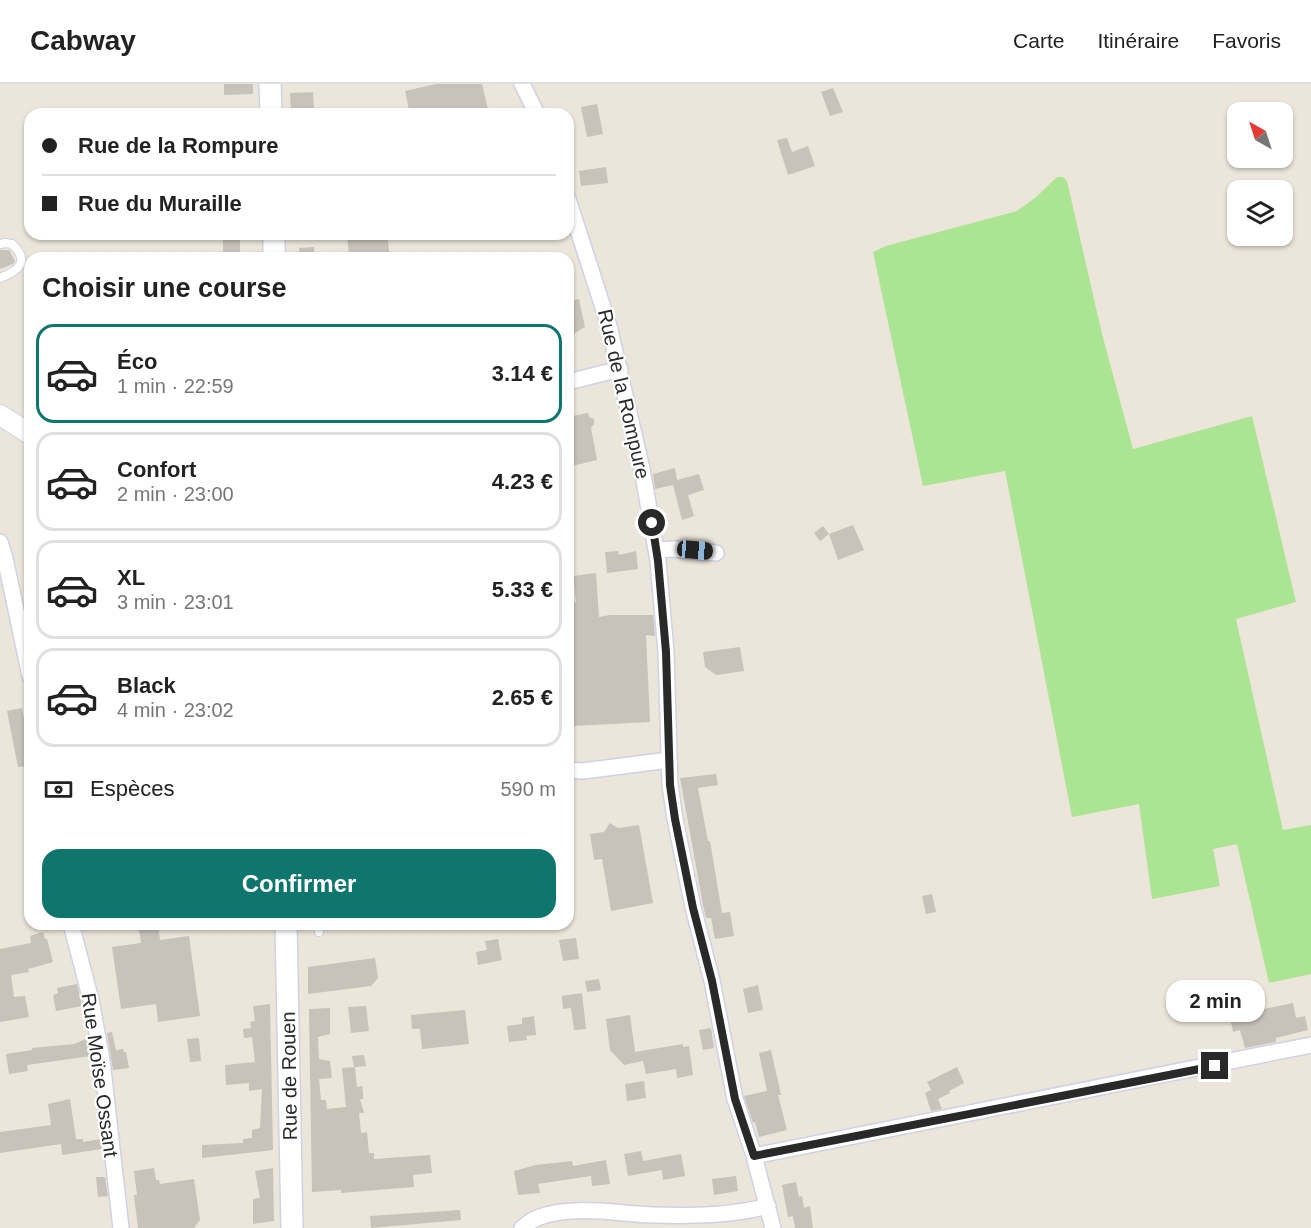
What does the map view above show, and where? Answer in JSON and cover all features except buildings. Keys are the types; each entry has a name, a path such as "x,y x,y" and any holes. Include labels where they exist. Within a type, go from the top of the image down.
{"main road":[{"path":"270,84 271,108"},
{"name":"Rue de Rouen","path":"283,930 292,1228"}],"street":[{"path":"522,84 534,108"},
{"name":"Rue de la Rompure","path":"574,218 609,326 642,469 657,550 666,652 670,785 675,819 693,908 712,981 735,1099 754,1156 773,1228"},
{"path":"574,380 620,369"},
{"path":"0,415 24,430"},
{"path":"0,542 24,647"},
{"path":"657,550 716,552"},
{"path":"574,770 669,760"},
{"name":"Rue Moïse Ossant","path":"73,930 91,1000 102,1060 121,1228"},
{"path":"754,1156 1236,1062 1311,1045"},
{"path":"522,1228 535,1218 552,1213 584,1211 693,1215 768,1206"}],"lane":[{"path":"0,244 12,244 17,249 21,257 21,266 16,271 0,278"}],"green space":[{"path":"1057,177 1063,177 1067,181 1102,334 1133,449 1252,416 1296,602 1236,619 1283,830 1311,825 1311,974 1269,983 1237,844 1213,849 1220,886 1152,899 1139,804 1072,817 1005,471 923,486 873,252 886,246 1017,211"}],"route":[{"path":"652,523 658,561 666,652 670,785 675,819 693,908 712,981 735,1099 754,1156 1215,1066"}]}
